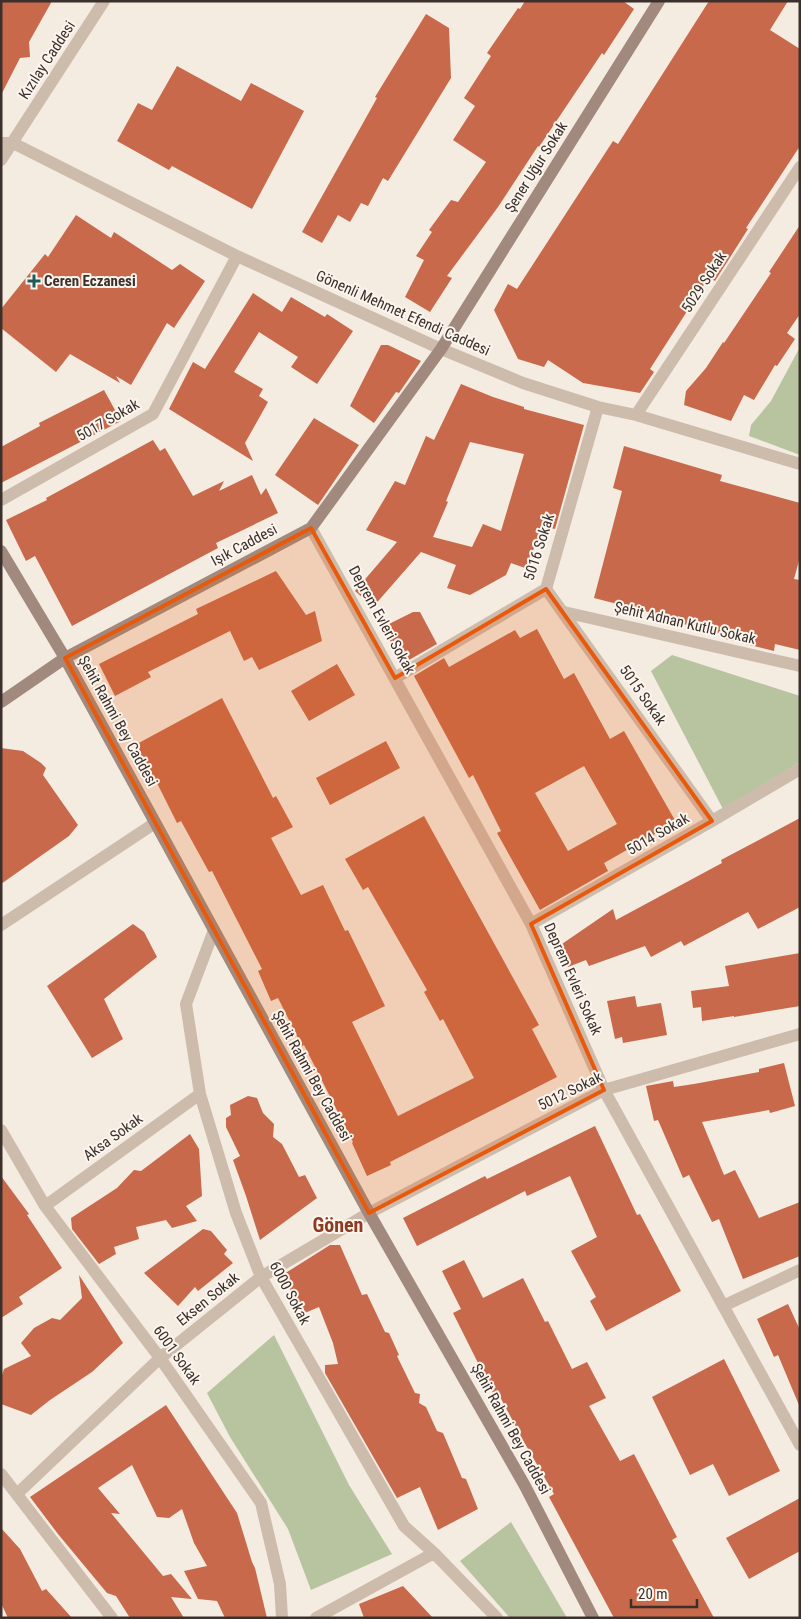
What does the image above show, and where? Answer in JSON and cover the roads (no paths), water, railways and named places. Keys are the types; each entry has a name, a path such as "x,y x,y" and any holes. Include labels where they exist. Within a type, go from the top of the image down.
{"main road":[{"name":"Şener Uğur Sokak","path":"440,349 659,1"},
{"name":"Işık Caddesi","path":"1,702 66,658 311,528 440,349"},
{"name":"Şehit Rahmi Bey Caddesi","path":"1,551 66,658 369,1213 525,1486 593,1618"}],"street":[{"name":"Kızılay Caddesi","path":"1,160 7,143 104,1"},
{"name":"Gönenli Mehmet Efendi Caddesi","path":"7,143 237,256 440,349 523,383 598,407 636,415 800,464"},
{"name":"5029 Sokak","path":"636,415 800,167"},
{"name":"5017 Sokak","path":"1,500 153,414 237,256"},
{"name":"5016 Sokak","path":"395,678 546,589 598,407"},
{"name":"Deprem Evleri Sokak","path":"311,528 531,924 604,1090 800,1445"},
{"name":"5015 Sokak","path":"546,589 712,822"},
{"name":"Şehit Adnan Kutlu Sokak","path":"564,612 800,666"},
{"name":"5014 Sokak","path":"531,924 712,822 800,769"},
{"path":"1,925 155,823"},
{"name":"6000 Sokak","path":"214,930 186,1004 200,1094 236,1213 261,1277 404,1526 434,1553 497,1618"},
{"name":"5012 Sokak","path":"369,1213 604,1090 800,1034"},
{"name":"Aksa Sokak","path":"44,1206 200,1094"},
{"name":"6001 Sokak","path":"1,1130 44,1206 160,1358 261,1503 280,1584 282,1618"},
{"name":"Eksen Sokak","path":"18,1493 160,1358 261,1277 369,1213"},
{"path":"723,1306 800,1270"},
{"path":"1,1474 18,1493 112,1618"},
{"path":"316,1618 434,1553"}],"place":[{"name":"Ceren Eczanesi","path":"34,281"}],"district":[{"name":"Gönen","path":"338,1225"}]}
